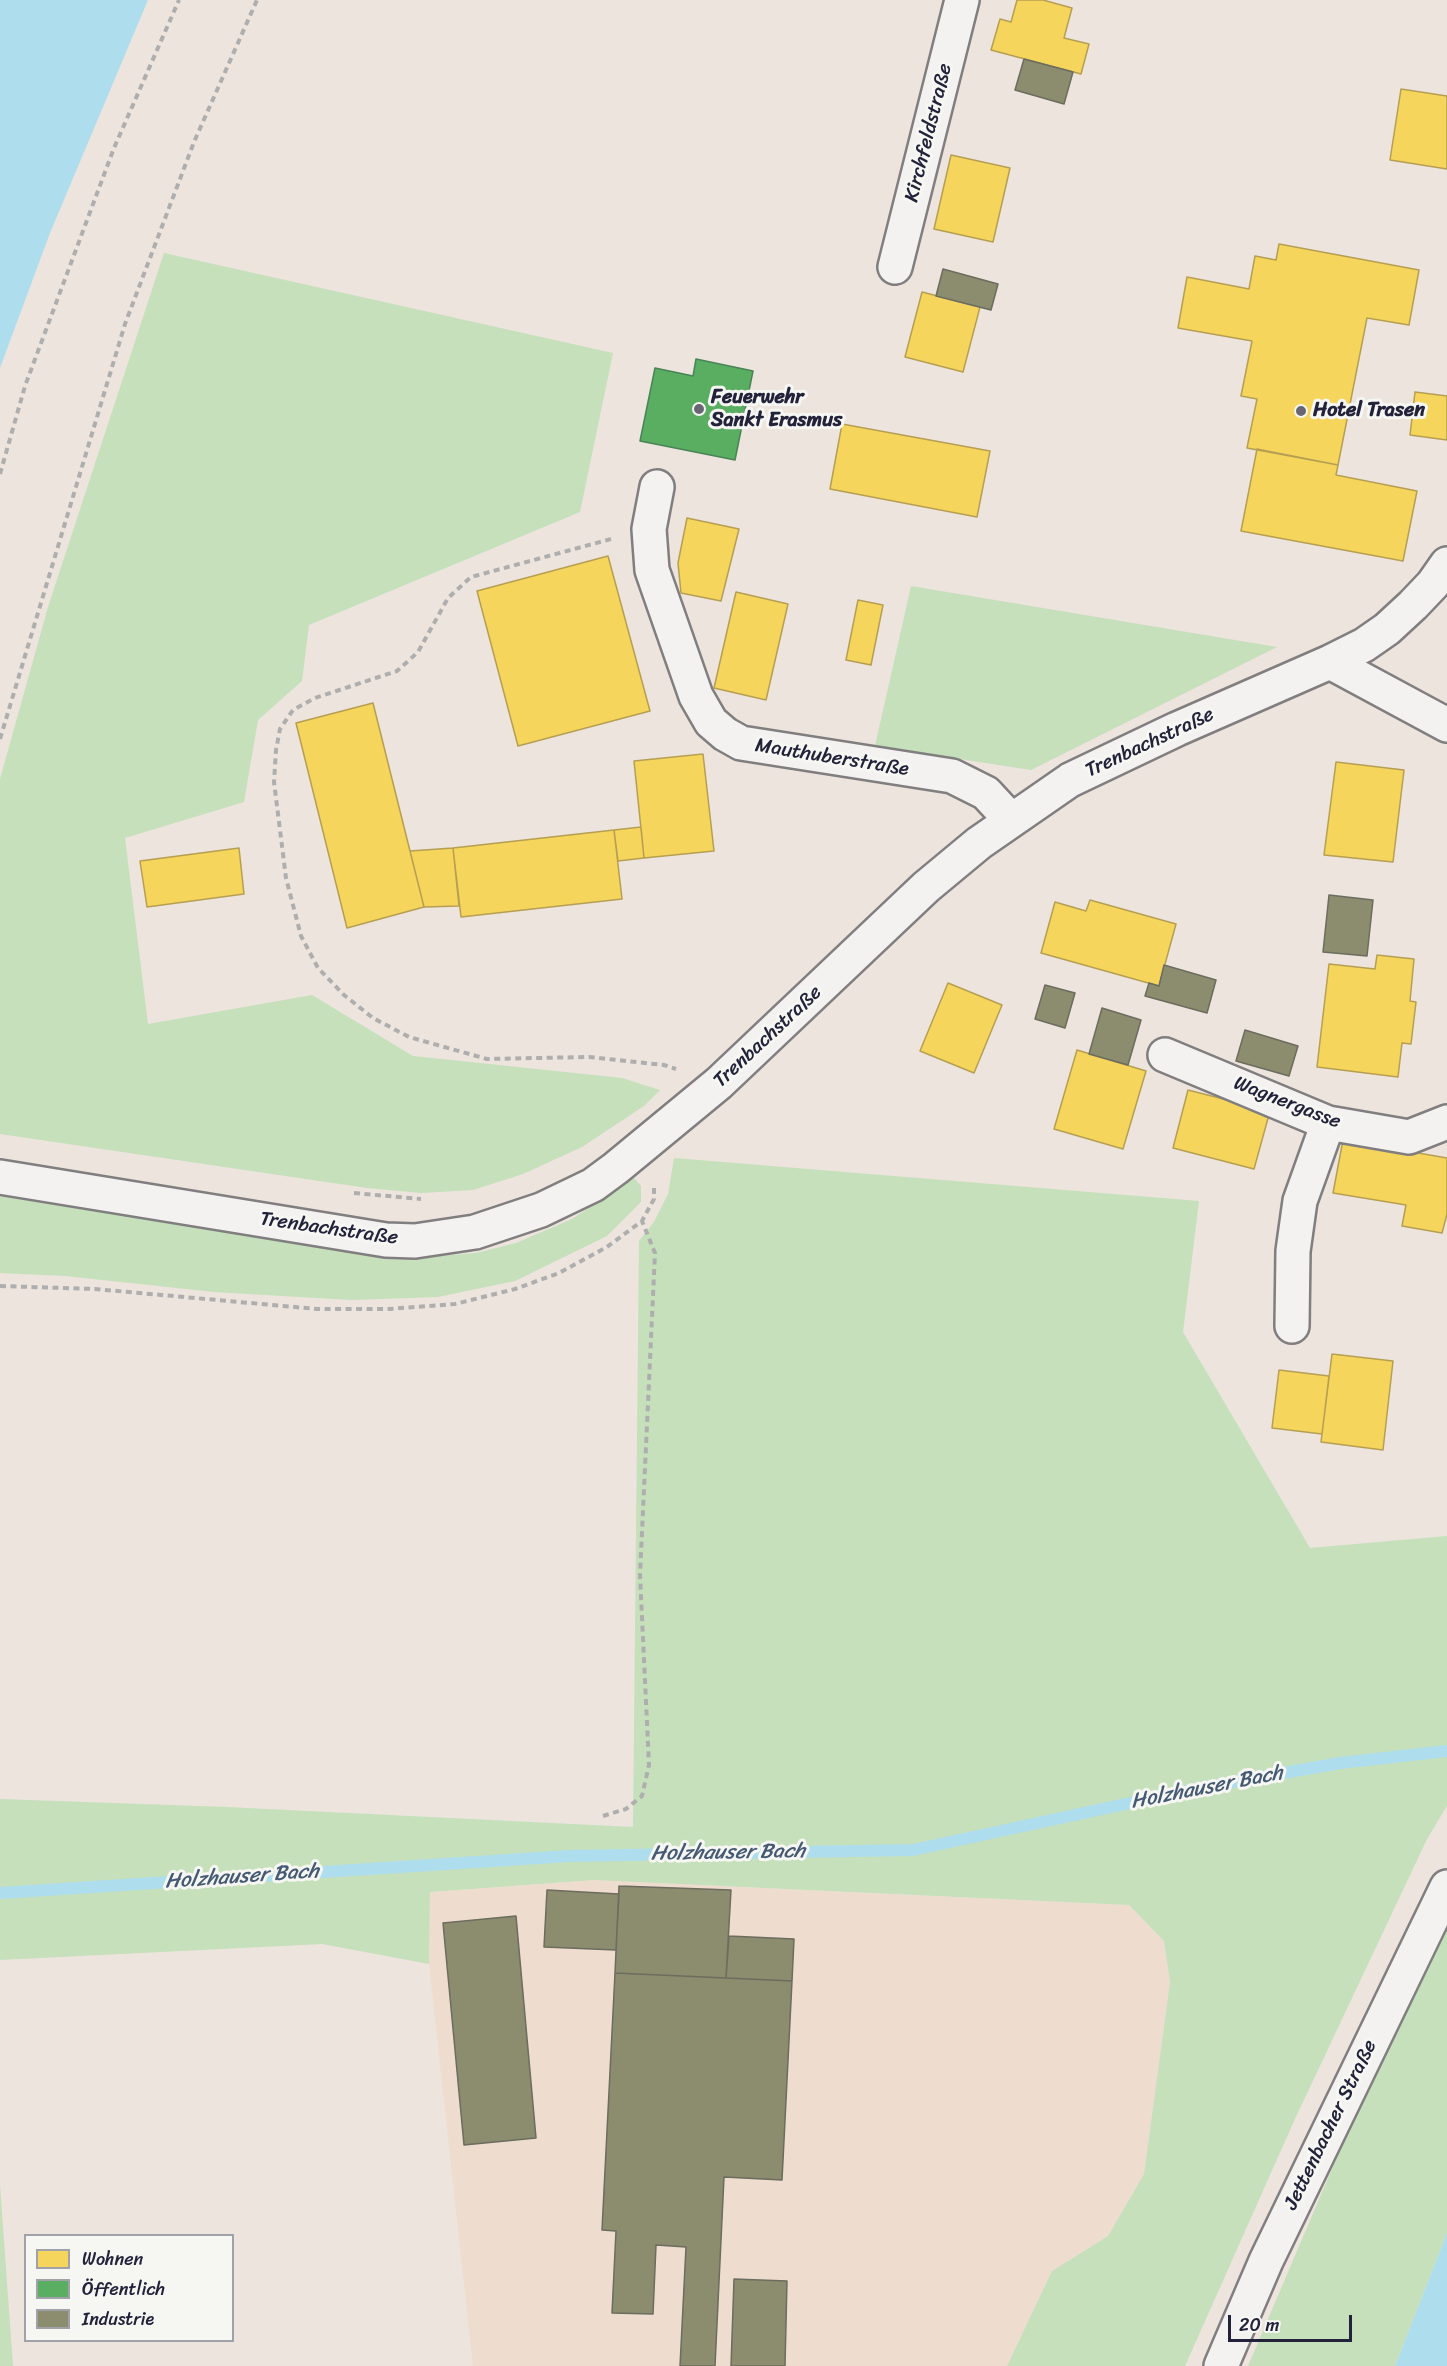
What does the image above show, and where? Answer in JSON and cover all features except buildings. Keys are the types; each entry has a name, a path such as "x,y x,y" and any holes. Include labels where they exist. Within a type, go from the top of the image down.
{"street":[{"name":"Kirchfeldstraße","path":"895,267 962,0"},
{"name":"Mauthuberstraße","path":"657,487 649,529 652,570 696,696 711,722 725,734 741,743 952,776 986,792 1011,820"},
{"name":"Trenbachstraße","path":"0,1177 386,1240 415,1240 475,1232 541,1210 593,1185 640,1150 719,1083 926,887 1011,820 1070,780 1177,729 1330,662 1387,629 1433,584 1447,564"},
{"path":"1330,662 1447,725"},
{"name":"Wagnergasse","path":"1165,1055 1328,1123 1409,1137 1447,1122"},
{"path":"1292,1326 1293,1251 1300,1201 1328,1123"},
{"name":"Jettenbacher Straße","path":"1221,2366 1266,2261 1447,1887"}],"path":[{"path":"0,474 25,386 114,148 179,0"},
{"path":"0,739 125,324 194,142 257,0"},
{"path":"649,529 558,551 471,577 448,598 418,652 397,671 315,698 293,710 280,729 274,782 286,878 300,936 318,968 344,995 373,1018 409,1037 487,1059 589,1057 664,1065 719,1083"},
{"path":"0,1286 95,1289 316,1308 389,1309 455,1304 515,1289 559,1274 607,1247 642,1221 654,1199 654,1179 640,1150"},
{"path":"351,1192 428,1199"},
{"path":"603,1816 626,1809 642,1796 649,1765 640,1575 655,1253 642,1221"}],"shaded area":[{"path":"594,1880 1129,1905 1164,1941 1170,1982 1144,2174 1108,2236 1052,2271 1007,2366 473,2366 429,1964 430,1892"}],"green space":[{"path":"164,253 613,353 580,512 309,625 302,681 258,720 244,802 125,838 148,1024 312,995 413,1056 622,1078 660,1090 644,1106 582,1147 523,1174 473,1190 421,1193 367,1188 0,1134 0,779 48,607"},
{"path":"911,586 1277,647 1031,770 875,746"},
{"path":"674,1158 1199,1201 1183,1332 1310,1548 1447,1536 1447,1806 1427,1839 1294,2121 1185,2366 1007,2366 1052,2271 1108,2236 1144,2174 1170,1982 1164,1941 1129,1905 594,1880 430,1892 429,1964 322,1944 0,1960 0,1799 227,1807 633,1827 639,1241 654,1222 668,1194"},
{"path":"634,1178 641,1186 641,1202 607,1236 515,1281 438,1297 351,1300 214,1292 65,1276 0,1273 0,1196 404,1259 476,1253 516,1243 572,1219"},
{"path":"1447,1930 1447,2233 1395,2366 1248,2366 1340,2150"},
{"path":"0,2185 13,2366 0,2366"}],"water":[{"path":"0,0 148,0 50,233 0,368"},
{"path":"1447,2233 1447,2366 1395,2366"}],"waterway":[{"name":"Holzhauser Bach","path":"0,1893 569,1856 913,1850 1204,1787 1340,1763 1447,1751"}],"place":[{"name":"Feuerwehr Sankt Erasmus","path":"699,409"},
{"name":"Hotel Trasen","path":"1301,411"}]}
